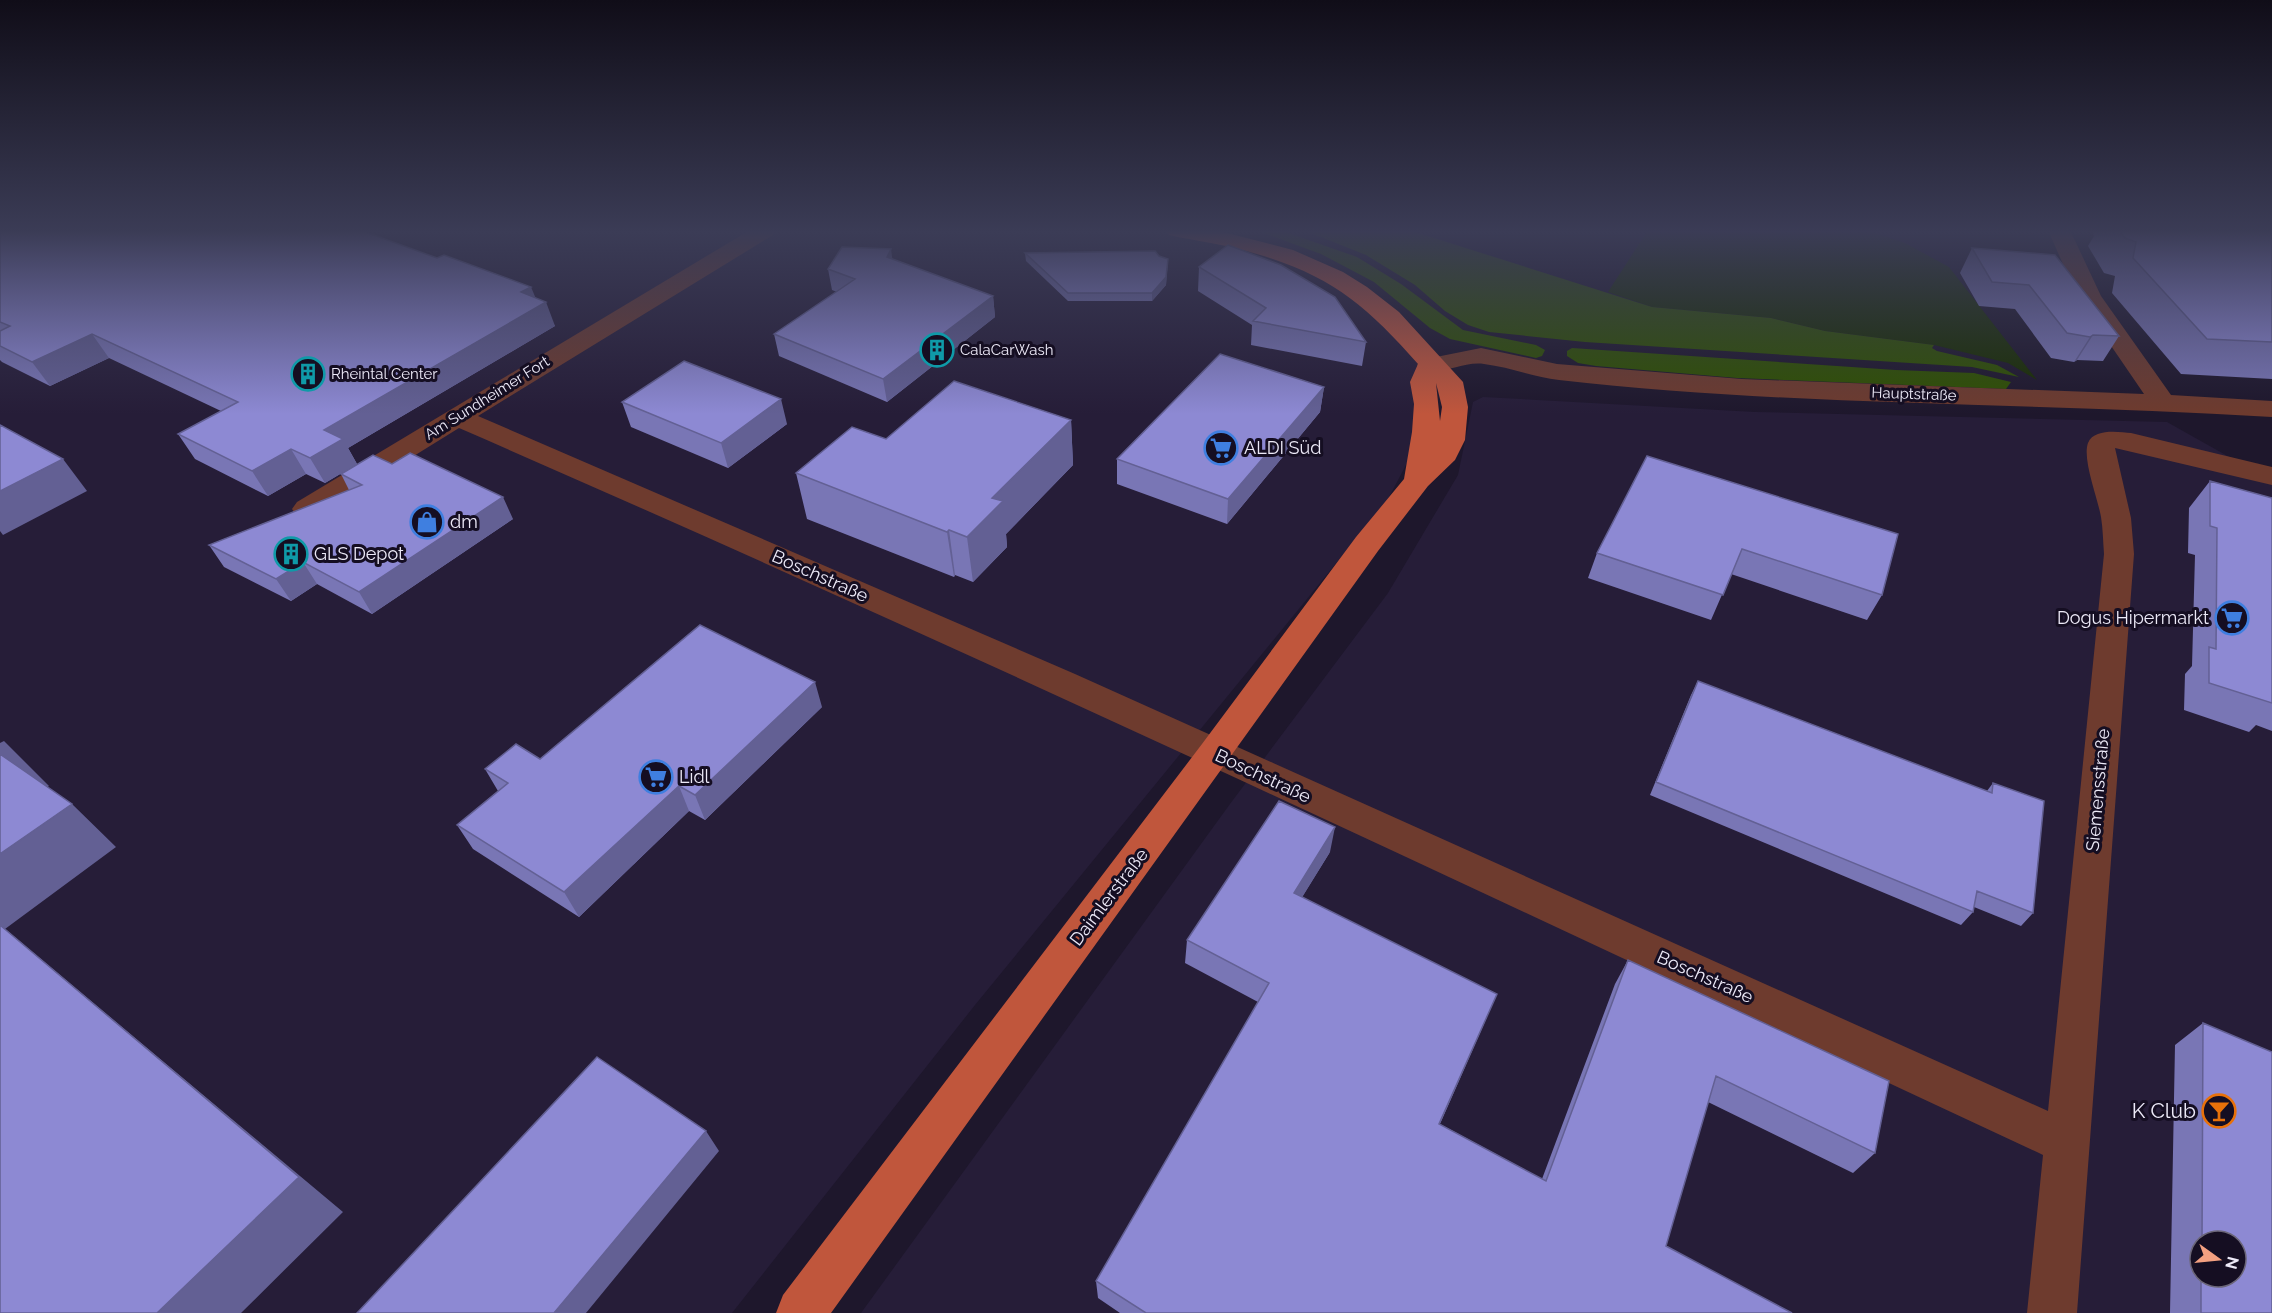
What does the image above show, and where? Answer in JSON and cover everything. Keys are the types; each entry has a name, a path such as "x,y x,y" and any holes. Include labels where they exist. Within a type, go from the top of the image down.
{"main road":[{"name":"Daimlerstraße","path":"801,1313 1215,754 1367,544 1418,480 1441,460 1451,440 1455,407 1450,382 1430,365 1410,337 1380,308 1356,291"}],"street":[{"name":"Am Sundheimer Fort","path":"307,509 661,291"},
{"path":"2087,291 2163,402"},
{"name":"Hauptstraße","path":"1430,365 1484,375 1514,376 1557,372 1742,387 2163,402 2272,409"},
{"name":"Boschstraße","path":"457,417 615,484 1215,754 2066,1142"},
{"name":"Siemensstraße","path":"2052,1313 2119,554 2116,518 2101,455 2102,443 2112,439 2131,441 2272,476"}],"shaded area":[{"path":"0,291 1342,291 1410,337 1423,382 1428,423 1387,501 975,1005 732,1313 0,1313"},
{"path":"1483,397 1755,412 2167,422 2272,481 2272,1313 861,1313 1230,804 1388,593 1458,475 1473,402"}],"green space":[{"path":"1385,291 1411,291 1463,330 1536,345 1545,350 1542,356 1536,358 1450,339 1430,328"},
{"path":"1422,291 1602,291 1652,307 1771,318 1825,331 1934,345 1932,348 1937,351 1997,365 2019,377 1972,367 1585,342 1489,332 1468,325 1445,311"},
{"path":"1968,291 2037,380 2008,363 1934,345 1825,331 1771,318 1652,307 1608,292"},
{"path":"1572,348 1896,370 1974,373 2011,382 2006,389 1737,378 1578,363 1567,356 1567,351"}],"building":[{"path":"0,291 522,291 546,302 324,430 343,439 310,458 291,449 252,471 178,434 238,402 92,334 32,362 0,346 0,331 10,326 0,322"},
{"path":"837,291 980,291 993,296 883,379 774,334"},
{"path":"1066,291 1154,291 1152,293"},
{"path":"1239,291 1325,291 1335,297 1366,342 1253,321 1266,308"},
{"path":"2034,291 2084,291 2119,336 2093,335 2090,337 2067,333"},
{"path":"2163,291 2272,291 2272,342 2207,339"},
{"name":"ALDI Süd","path":"1220,354 1324,387 1228,499 1117,459"},
{"path":"684,361 781,399 721,443 622,402"},
{"path":"954,381 1071,420 992,498 1003,501 967,537 949,530 947,532 796,473 852,427 886,439"},
{"path":"0,425 63,459 0,491"},
{"path":"410,453 503,497 359,592 303,562 276,579 209,545 362,485 341,474 373,455 392,464"},
{"path":"1647,456 1898,534 1882,595 1742,549 1723,595 1597,553"},
{"path":"2210,481 2272,498 2272,703 2209,683 2209,647 2216,649 2217,528 2210,526"},
{"name":"Lidl","path":"700,625 815,682 695,795 679,786 564,892 457,825 508,783 485,769 516,744 540,759"},
{"path":"1698,681 1992,793 1993,783 2044,801 2033,913 1977,891 1973,912 1656,782"},
{"path":"0,754 72,804 0,854"},
{"path":"1279,801 1335,827 1294,893 1497,994 1439,1124 1546,1181 1628,960 1889,1081 1875,1153 1716,1076 1666,1246 1792,1313 1146,1313 1096,1281 1269,983 1187,940"},
{"path":"0,925 299,1177 157,1313 0,1313"},
{"path":"2203,1023 2272,1052 2272,1313 2201,1313 2201,1289 2248,1289 2248,1229 2202,1229"},
{"path":"597,1057 706,1131 554,1313 357,1313"}],"place":[{"name":"CalaCarWash","path":"937,350"},
{"name":"Rheintal Center","path":"308,374"},
{"name":"ALDI Süd","path":"1221,448"},
{"name":"dm","path":"427,522"},
{"name":"GLS Depot","path":"291,554"},
{"name":"Dogus Hipermarkt","path":"2232,618"},
{"name":"Lidl","path":"656,777"},
{"name":"K Club","path":"2219,1111"}]}
